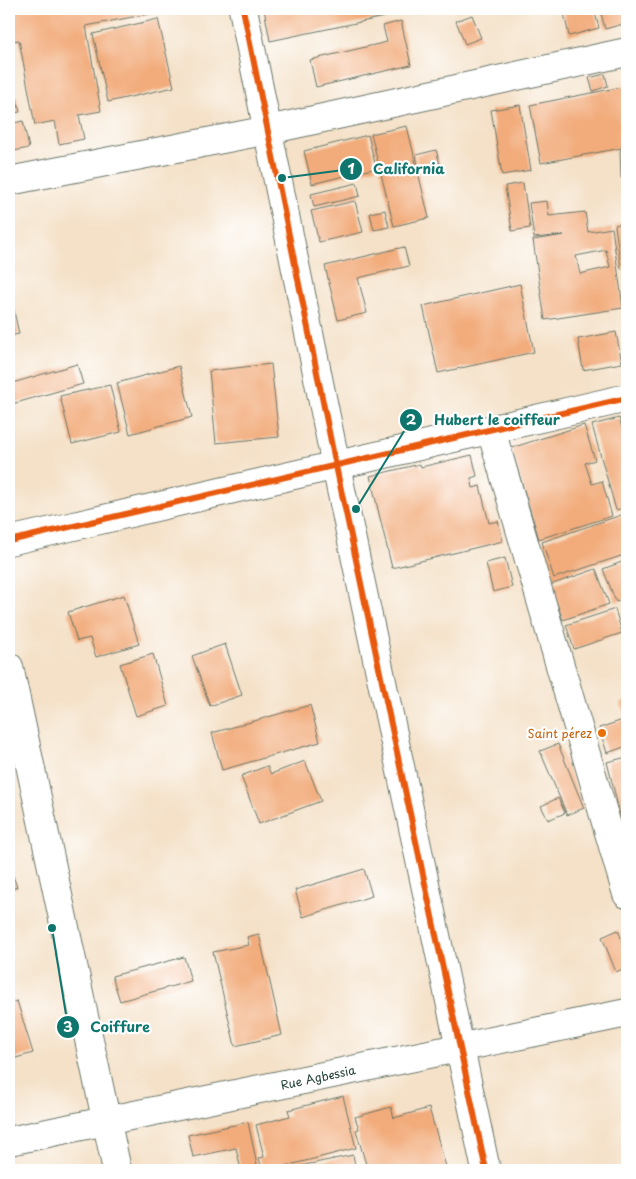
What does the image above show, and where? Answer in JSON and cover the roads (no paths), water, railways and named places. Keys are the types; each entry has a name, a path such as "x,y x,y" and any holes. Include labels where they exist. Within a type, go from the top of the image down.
{"street":[{"path":"243,9 336,466 458,1048 486,1170"},
{"path":"9,181 268,130 627,52"},
{"path":"9,542 627,398"},
{"path":"491,430 627,894"},
{"path":"9,667 117,1170"},
{"name":"Rue Agbessia","path":"9,1141 627,1013"}],"place":[{"name":"California","path":"282,178"},
{"name":"Hubert le coiffeur","path":"356,509"},
{"name":"Saint pérez","path":"602,733"},
{"name":"Coiffure","path":"52,928"}]}
